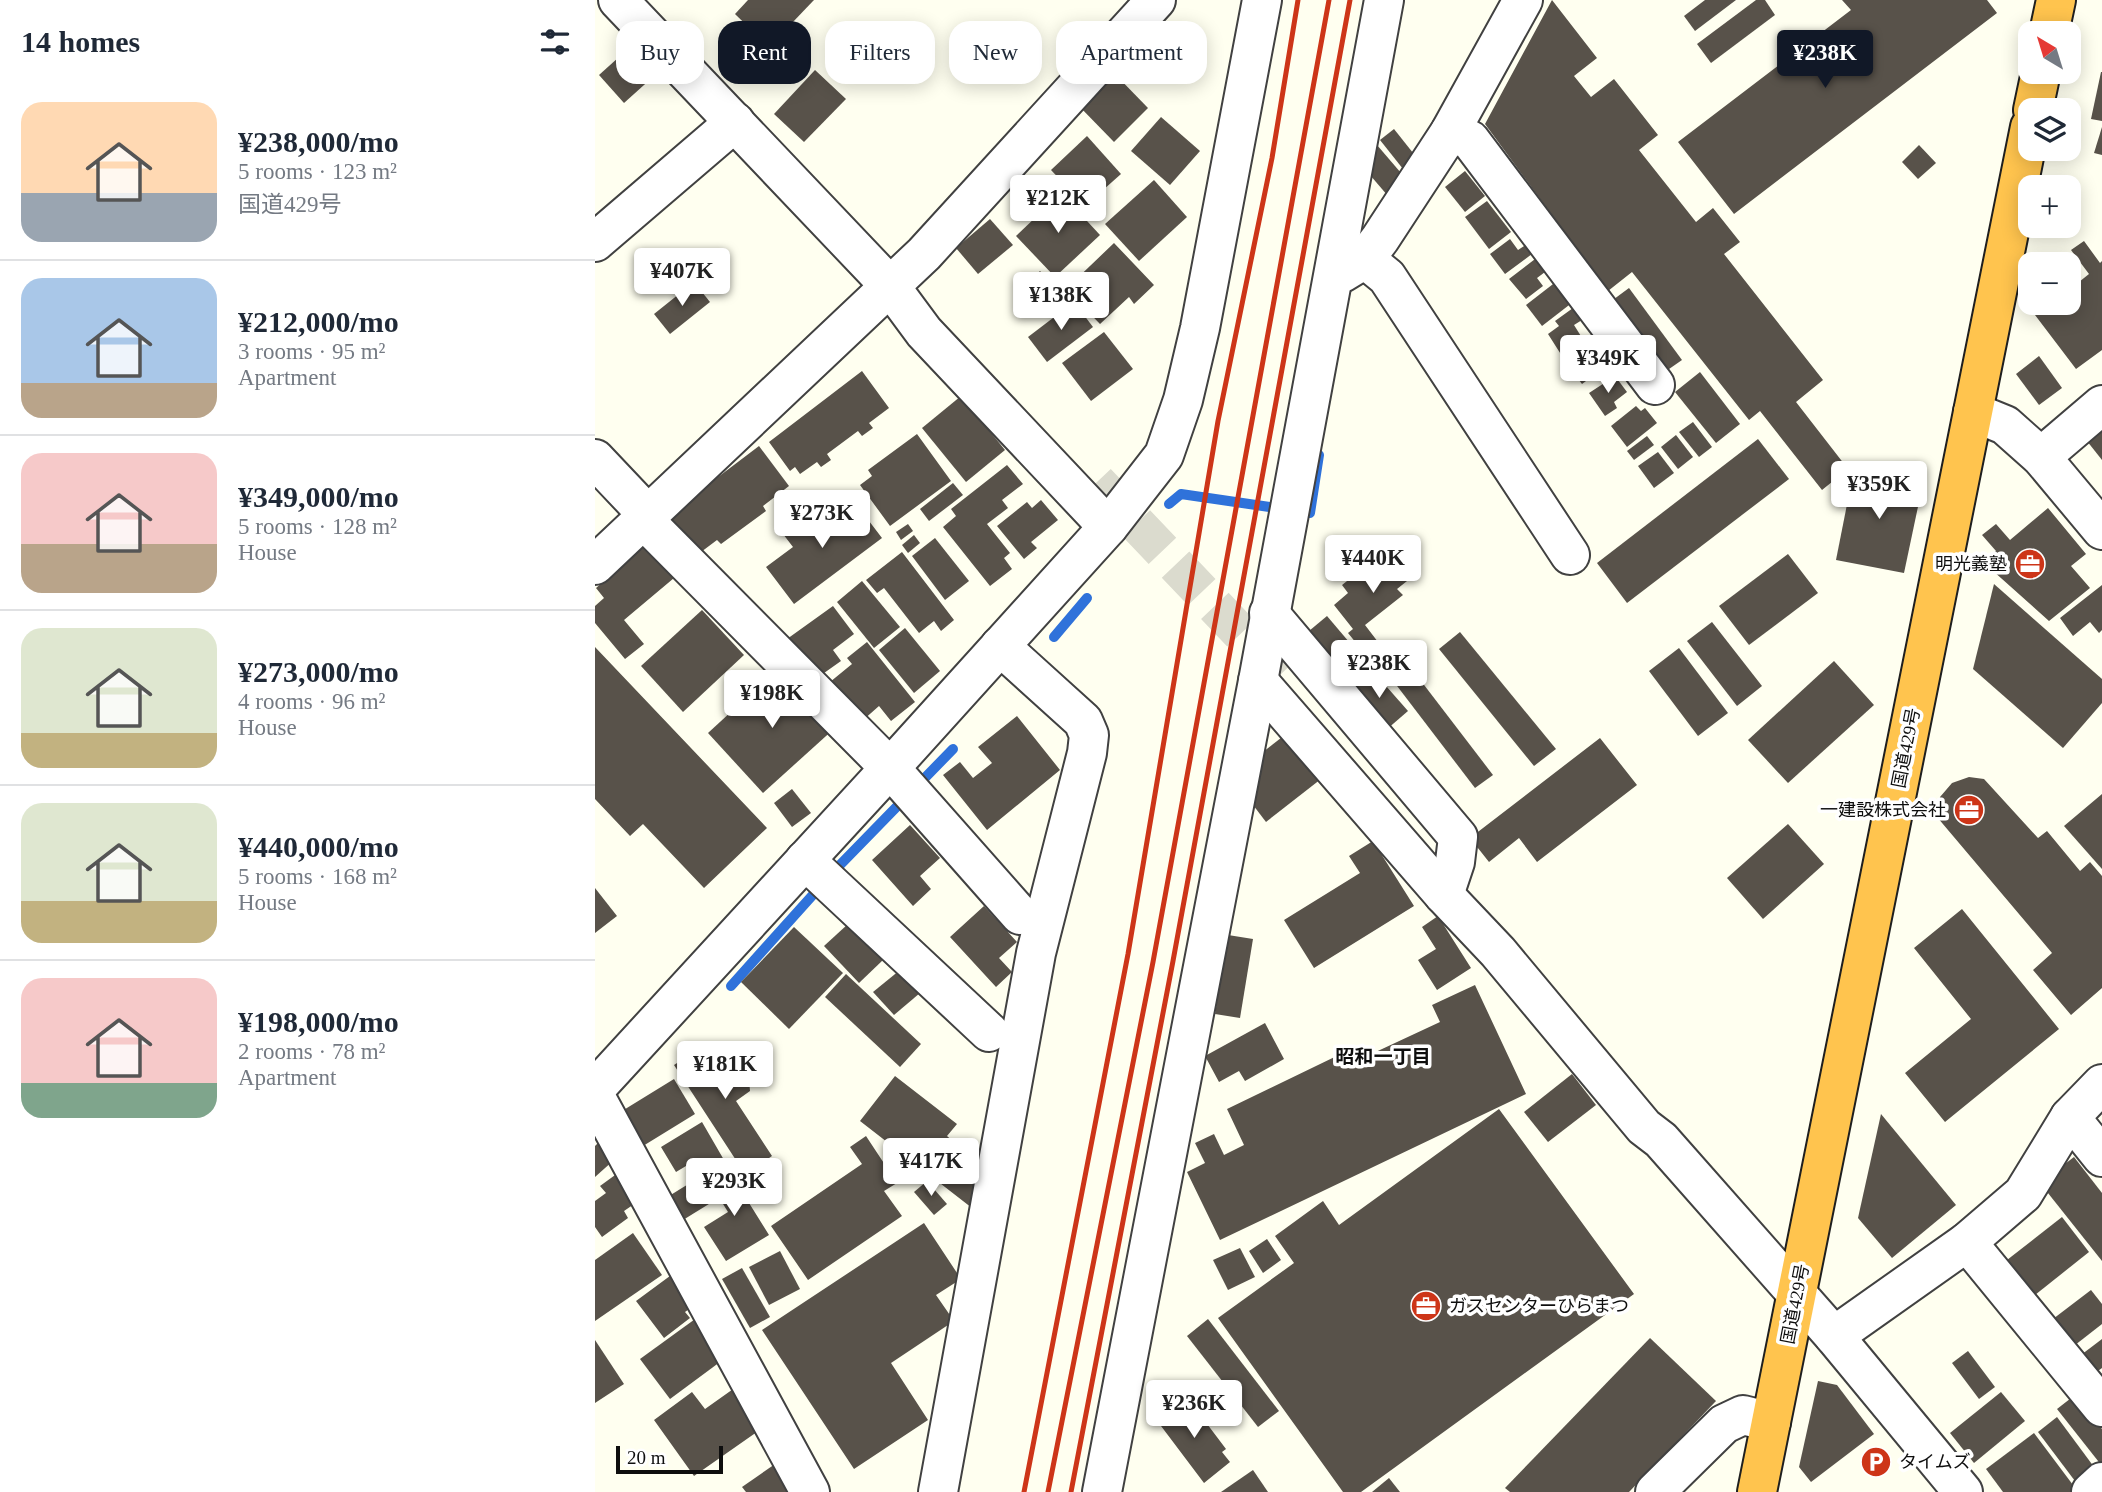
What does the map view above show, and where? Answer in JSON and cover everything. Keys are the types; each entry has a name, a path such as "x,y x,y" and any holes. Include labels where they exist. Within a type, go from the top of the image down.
{"highway":[{"path":"2052,21 2056,0"},
{"name":"国道429号","path":"1757,1492 2023,161"}],"street":[{"path":"618,0 735,122 897,279 1097,482"},
{"path":"595,565 924,254 1156,0"},
{"path":"595,1088 820,874 903,782 1000,646 1108,527 1164,455 1183,400 1200,328 1262,0"},
{"path":"1102,1492 1274,683 1269,612 1384,0"},
{"path":"1331,279 1370,263 1380,239 1459,135 1523,0"},
{"path":"595,242 735,122"},
{"path":"1459,135 1654,385"},
{"path":"1370,263 1387,277 1570,555"},
{"path":"897,279 924,331 1108,527"},
{"path":"2041,457 2102,405"},
{"path":"1973,412 2005,425 2041,457 2102,530"},
{"path":"595,459 646,517 903,782 1020,915"},
{"path":"1269,612 1458,837 1455,862 1444,895"},
{"path":"938,1492 1036,953 1087,753 1089,735 1083,721 1000,646"},
{"path":"1274,683 1444,895 1498,952 1644,1127 1661,1140 1834,1336 1963,1492"},
{"path":"820,874 989,1032"},
{"path":"1834,1336 1967,1242 2023,1194 2070,1117 2102,1084"},
{"path":"595,1096 810,1492"},
{"path":"2070,1117 2102,1157"},
{"path":"1967,1242 2102,1408"},
{"path":"1655,1492 1724,1424 1743,1415 1771,1422"},
{"path":"2091,1492 2102,1482"}],"building":[{"path":"748,0 814,0 794,21 742,21 735,14"},
{"path":"1552,0 1597,58 1574,76 1591,97 1614,79 1658,135 1639,150 1696,222 1713,208 1740,242 1724,254 1823,380 1796,402 1848,469 1822,490 1760,411 1749,420 1632,272 1608,291 1485,124"},
{"path":"1705,0 1736,0 1695,31 1684,16"},
{"path":"1756,0 1765,0 1775,15 1711,63 1697,44"},
{"path":"1842,0 1987,0 1997,13 1734,214 1678,142 1851,10"},
{"path":"616,60 616,84 645,84 624,103 599,75"},
{"path":"815,70 825,79 825,84 830,84 846,99 804,142 774,114 802,84 811,84 811,74"},
{"path":"2102,72 2102,121 2091,119"},
{"path":"1098,84 1125,84 1148,108 1114,142 1077,104"},
{"path":"1161,117 1200,151 1170,185 1131,151"},
{"path":"2102,127 2102,155 2094,153"},
{"path":"1394,129 1421,163 1407,174 1380,140"},
{"path":"1087,136 1121,174 1085,206 1051,170"},
{"path":"1377,145 1407,180 1388,196 1358,161"},
{"path":"1919,145 1936,163 1918,179 1902,162"},
{"path":"1465,171 1485,196 1465,212 1445,187"},
{"path":"1154,180 1187,217 1139,261 1105,224"},
{"path":"1061,193 1100,235 1055,277 1016,236"},
{"path":"1487,201 1511,232 1489,249 1465,217"},
{"path":"990,219 1013,245 978,274 956,248"},
{"path":"1510,239 1518,250 1530,242 1536,251 1505,274 1490,254"},
{"path":"2084,241 2100,263 2102,261 2102,350 2076,369 2035,315 2081,315 2081,280 2089,274 2081,263 2081,252 2071,250"},
{"path":"1114,243 1154,285 1134,304 1129,297 1100,324 1066,289"},
{"path":"1539,256 1549,269 1537,278 1543,286 1526,299 1509,279"},
{"path":"1040,271 1067,299 1047,318 1020,290"},
{"path":"1557,281 1573,302 1542,326 1526,305"},
{"path":"694,282 710,302 670,334 654,314"},
{"path":"1629,288 1682,360 1659,376 1606,305"},
{"path":"1074,302 1093,327 1047,362 1028,337"},
{"path":"1573,308 1582,320 1574,325 1584,341 1562,356 1548,334 1559,326 1555,321"},
{"path":"1104,332 1133,369 1091,401 1062,363"},
{"path":"1590,344 1606,366 1582,384 1566,363"},
{"path":"2039,356 2062,388 2039,405 2016,374"},
{"path":"862,371 889,408 869,423 873,428 862,436 858,431 827,454 831,460 821,467 817,462 800,474 795,467 790,471 769,442"},
{"path":"1700,372 1740,424 1716,443 1675,392"},
{"path":"1615,376 1627,392 1614,402 1617,408 1605,416 1589,393"},
{"path":"961,396 1005,450 966,482 922,428"},
{"path":"1636,406 1641,411 1645,408 1657,423 1627,447 1611,426"},
{"path":"2102,421 2102,460 2083,436"},
{"path":"1693,422 1712,447 1699,457 1679,432"},
{"path":"917,434 951,481 890,526 860,485 872,476 868,470"},
{"path":"1676,435 1693,457 1678,469 1661,447"},
{"path":"1647,436 1654,445 1634,460 1627,451"},
{"path":"1758,439 1789,479 1627,603 1597,563"},
{"path":"759,446 789,486 763,506 766,511 721,544 717,540 693,558 660,521"},
{"path":"1658,452 1674,473 1654,488 1638,466"},
{"path":"1007,465 1023,484 1002,500 1008,508 987,524 1010,553 1004,558 1012,569 990,586 943,527 956,516 951,509"},
{"path":"1854,469 1923,483 1904,573 1836,560"},
{"path":"953,483 963,495 929,521 920,509"},
{"path":"853,500 882,538 794,604 766,567 793,547 783,534 809,514 818,526"},
{"path":"1041,500 1058,520 1031,542 1037,548 1024,559 997,526 1027,502 1032,508"},
{"name":"明光義塾","path":"2048,508 2086,554 2071,566 2090,588 2049,621 1983,562 1996,551 1982,535 1996,524 2010,540"},
{"path":"908,524 913,531 901,540 896,532"},
{"path":"914,535 920,543 908,553 902,545"},
{"path":"935,538 969,581 945,600 912,556"},
{"path":"646,545 674,578 624,620 644,644 625,659 595,623 595,606 604,598 596,588"},
{"path":"1403,548 1416,564 1407,570 1412,577 1397,589 1403,595 1365,625 1378,642 1365,654 1348,633 1353,629 1334,605 1348,593 1342,585 1371,562 1376,569"},
{"path":"902,552 954,620 941,631 934,621 919,633 884,588 877,593 866,580"},
{"path":"1788,554 1818,593 1749,645 1719,606"},
{"path":"862,581 900,627 874,648 837,602"},
{"path":"1994,584 2102,679 2102,703 2063,748 1973,669"},
{"path":"2102,585 2102,630 2099,633 2090,622 2073,636 2060,618"},
{"path":"833,606 854,634 833,650 841,661 817,678 787,639"},
{"path":"702,610 744,655 683,712 641,666"},
{"path":"1327,616 1366,662 1342,683 1303,636"},
{"path":"1712,622 1762,686 1737,706 1687,641"},
{"path":"905,628 940,671 914,693 879,650"},
{"path":"1460,632 1556,749 1534,766 1439,649"},
{"path":"867,642 915,702 891,721 879,706 862,721 830,682 852,664 847,658"},
{"path":"595,647 767,828 704,888 643,824 630,836 595,799"},
{"path":"1395,647 1493,775 1475,788 1378,661"},
{"path":"1679,648 1728,713 1698,736 1649,671"},
{"path":"1834,661 1874,705 1788,783 1748,740"},
{"path":"781,666 836,727 763,793 708,733"},
{"path":"1372,670 1408,711 1386,730 1350,689"},
{"path":"1017,716 1060,770 987,830 943,775 960,762 973,778 992,763 978,747"},
{"path":"1286,734 1321,779 1266,822 1250,801 1259,755"},
{"path":"1600,738 1637,785 1537,862 1519,838 1489,862 1470,838"},
{"path":"1969,777 1984,779 2038,838 2047,831 2080,871 2090,862 2102,876 2102,988 2071,1015 2033,970 2052,953 1937,817 1940,797 1952,783"},
{"path":"792,789 811,813 792,827 774,803"},
{"path":"2102,794 2102,869 2064,826"},
{"path":"1788,824 1824,864 1763,919 1727,878"},
{"path":"910,825 940,858 920,876 931,889 913,906 872,860"},
{"path":"1373,841 1414,906 1314,968 1284,920 1360,873 1349,856"},
{"path":"595,888 617,916 595,933"},
{"path":"984,906 1017,942 999,958 1012,972 996,987 950,937"},
{"path":"1962,909 2059,1029 1945,1122 1905,1073 1971,1019 1914,948"},
{"path":"1438,916 1471,968 1437,990 1418,960 1436,949 1422,927"},
{"path":"848,924 883,960 859,983 824,946"},
{"path":"794,927 843,973 789,1029 741,982"},
{"path":"1228,935 1253,939 1240,1018 1215,1014"},
{"path":"900,970 920,993 894,1015 873,992"},
{"path":"846,974 921,1044 900,1067 825,997"},
{"path":"1475,985 1526,1094 1220,1240 1187,1172 1205,1163 1195,1143 1214,1134 1224,1155 1244,1145 1227,1109 1347,1051 1352,1063 1440,1022 1432,1005"},
{"path":"1265,1023 1284,1059 1245,1081 1239,1071 1219,1082 1205,1056"},
{"path":"715,1047 728,1051 743,1063 750,1091 736,1101 772,1156 745,1174 674,1065 700,1048"},
{"path":"1572,1074 1596,1105 1548,1142 1524,1112"},
{"path":"895,1076 957,1124 947,1136 981,1166 972,1208 860,1121"},
{"path":"674,1079 695,1114 643,1146 622,1111"},
{"name":"ガスセンターひらまつ","path":"1499,1109 1634,1294 1361,1492 1343,1492 1218,1318 1294,1263 1275,1236 1323,1201 1339,1225"},
{"path":"1881,1114 1956,1205 1892,1258 1858,1218"},
{"path":"702,1122 724,1160 704,1172 696,1160 676,1172 661,1147"},
{"path":"866,1136 897,1183 884,1191 902,1216 808,1280 771,1226 862,1164 850,1147"},
{"path":"598,1143 614,1160 595,1177 595,1146"},
{"path":"2074,1157 2102,1193 2102,1261 2040,1183"},
{"path":"726,1166 769,1235 726,1261 704,1227 728,1212 707,1178"},
{"path":"622,1170 643,1198 624,1211 628,1218 602,1237 595,1227 595,1201 606,1193 600,1186"},
{"path":"703,1175 717,1199 683,1220 669,1196"},
{"path":"927,1181 947,1204 934,1215 914,1192"},
{"path":"2062,1217 2089,1252 2035,1295 2007,1260"},
{"path":"924,1223 961,1279 936,1295 954,1321 891,1363 928,1420 854,1469 762,1330"},
{"path":"633,1233 662,1275 595,1321 595,1260"},
{"path":"1267,1239 1281,1260 1263,1273 1249,1251"},
{"path":"1240,1248 1255,1277 1228,1290 1213,1260"},
{"path":"780,1251 800,1289 769,1305 749,1267"},
{"path":"742,1268 770,1317 750,1328 722,1279"},
{"path":"674,1273 696,1304 685,1312 690,1318 664,1338 636,1301"},
{"path":"2091,1290 2102,1304 2102,1324 2070,1349 2049,1322"},
{"path":"702,1314 724,1359 670,1399 640,1359"},
{"path":"1208,1319 1279,1411 1258,1427 1187,1336"},
{"path":"1650,1338 1716,1401 1629,1492 1510,1492 1505,1488"},
{"path":"2102,1339 2102,1368 2091,1376 2077,1358"},
{"path":"595,1340 624,1384 595,1403"},
{"path":"1968,1351 1995,1387 1979,1399 1952,1363"},
{"path":"1818,1381 1837,1385 1874,1434 1811,1482 1799,1467"},
{"path":"736,1387 764,1427 694,1476 654,1420 692,1392 705,1409"},
{"path":"2001,1392 2025,1421 1974,1463 1950,1433"},
{"path":"2075,1395 2102,1429 2102,1466 2057,1409"},
{"path":"1176,1402 1183,1410 1192,1404 1226,1449 1222,1452 1230,1462 1204,1483 1155,1418"},
{"path":"2057,1417 2097,1471 2078,1485 2038,1432"},
{"path":"2034,1433 2076,1489 2072,1492 2003,1492 1986,1469"},
{"path":"778,1462 799,1492 746,1492 742,1487"},
{"path":"1253,1470 1268,1492 1221,1492"},
{"path":"1389,1478 1400,1492 1372,1492"}],"waterway":[{"path":"1169,504 1181,494 1310,513 1319,455"},
{"path":"1054,637 1087,598"},
{"path":"731,986 837,868 953,749"}],"tunnel":[{"path":"1097,482 1290,685"}],"railway":[{"path":"1024,1492 1128,954 1218,421 1272,158 1298,0"},
{"path":"1048,1492 1153,962 1329,0"},
{"path":"1071,1492 1173,961 1350,0"}],"place":[{"name":"明光義塾","path":"2030,564"},
{"name":"一建設株式会社","path":"1969,810"},
{"name":"ガスセンターひらまつ","path":"1426,1306"},
{"name":"タイムズ","path":"1876,1462"}],"district":[{"name":"昭和一丁目","path":"1383,1056"}]}
